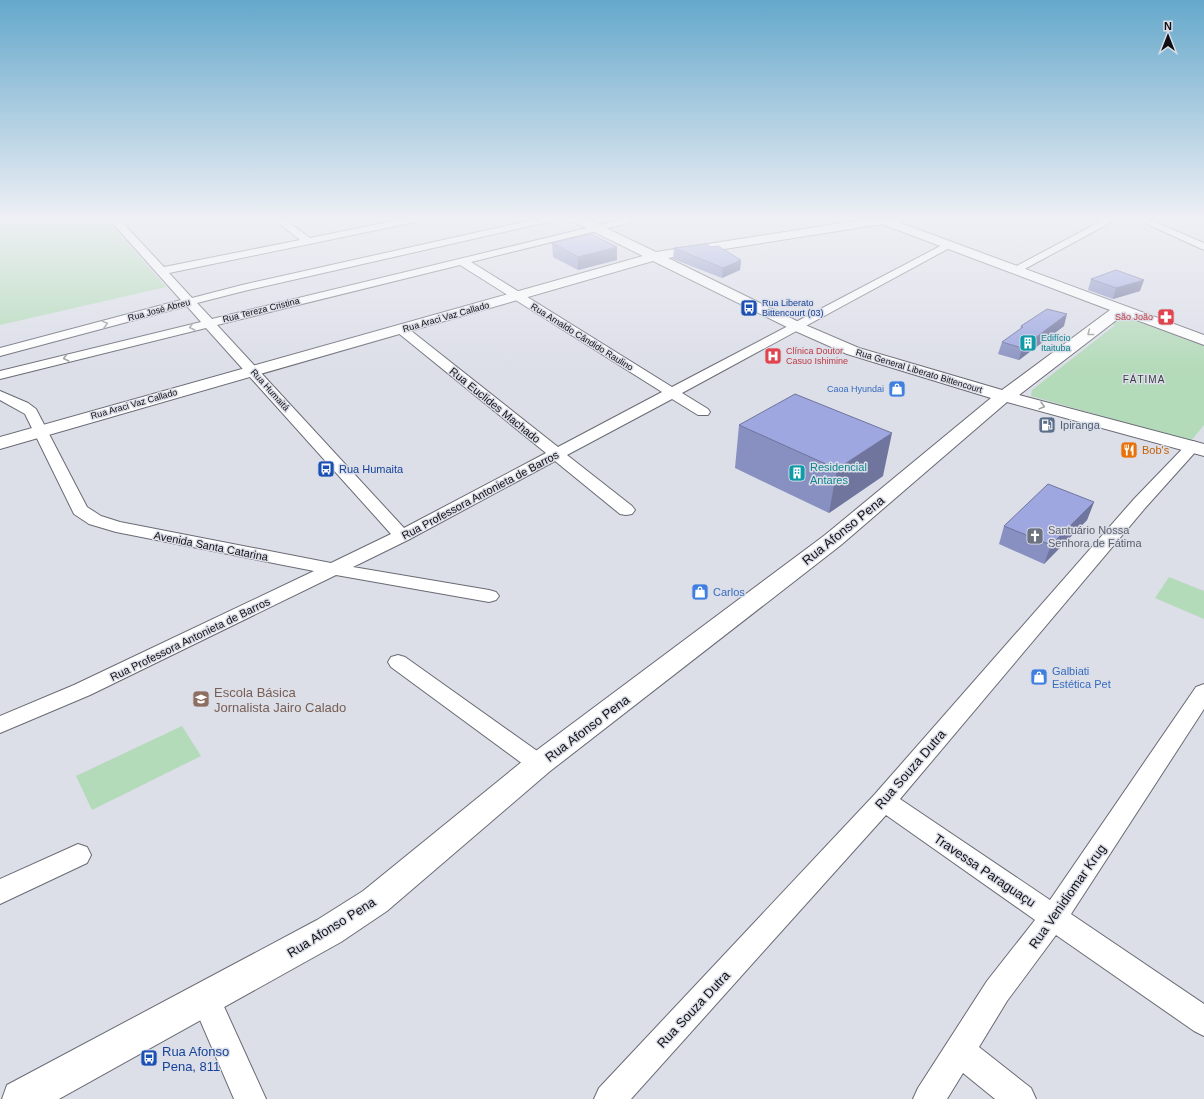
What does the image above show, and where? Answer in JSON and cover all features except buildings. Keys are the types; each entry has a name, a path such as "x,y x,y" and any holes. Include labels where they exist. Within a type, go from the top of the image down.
{"main road":[{"name":"Rua Araci Vaz Callado","path":"0,442 611,269"},
{"name":"Rua General Liberato Bittencourt","path":"684,269 798,326 879,360 1004,396 1200,443"},
{"path":"1015,270 1204,340"},
{"name":"Rua Afonso Pena","path":"21,1099 329,931 375,901 539,764 833,540 1004,396 1020,387 1121,309"}],"street":[{"path":"163,271 171,269"},
{"name":"Rua José Abreu","path":"0,352 190,301 324,269"},
{"name":"Rua Tereza Cristina","path":"0,375 427,269"},
{"name":"Rua Arnaldo Cândido Raulino","path":"474,269 704,412"},
{"name":"Rua Professora Antonieta de Barros","path":"0,725 89,687 402,536 904,269"},
{"name":"Rua Humaitá","path":"163,271 402,536"},
{"name":"Rua Euclides Machado","path":"401,329 626,510"},
{"name":"Avenida Santa Catarina","path":"0,394 19,403 31,412 80,510 94,520 116,527 334,569 489,596"},
{"name":"Rua Souza Dutra","path":"610,1099 884,801 1140,503 1200,443"},
{"path":"398,662 539,764"},
{"name":"Rua Venidiomar Krug","path":"929,1099 997,991 1054,917 1204,692"},
{"name":"Travessa Paraguaçu","path":"884,801 1204,1021"},
{"path":"0,892 78,855"},
{"path":"206,999 250,1099"},
{"path":"959,1051 1020,1099"}],"green space":[{"path":"0,269 151,269 166,287 0,325"},
{"path":"1116,319 1130,319 1204,346 1204,425 1191,441 1031,396 1032,390 1114,326 1113,322"},
{"path":"1169,577 1204,591 1204,619 1155,598"},
{"path":"182,726 201,756 92,810 76,776"}],"place":[{"name":"Rua Liberato Bittencourt (03)","path":"749,308"},
{"name":"São João","path":"1166,317"},
{"name":"Edifício Itaituba","path":"1028,343"},
{"name":"Clínica Doutor Casuo Ishimine","path":"773,356"},
{"name":"Caoa Hyundai","path":"897,389"},
{"name":"Ipiranga","path":"1047,425"},
{"name":"Bob's","path":"1129,450"},
{"name":"Rua Humaita","path":"326,469"},
{"name":"Residencial Antares","path":"797,473"},
{"name":"Santuário Nossa Senhora de Fátima","path":"1035,536"},
{"name":"Carlos","path":"700,592"},
{"name":"Galbiati Estética Pet","path":"1039,677"},
{"name":"Escola Básica Jornalista Jairo Calado","path":"201,699"},
{"name":"Rua Afonso Pena, 811","path":"149,1058"}],"district":[{"name":"FÁTIMA","path":"1144,379"}]}
